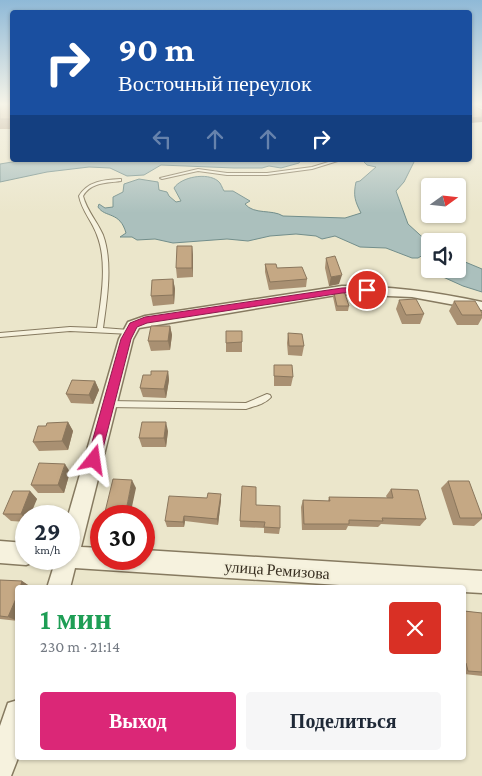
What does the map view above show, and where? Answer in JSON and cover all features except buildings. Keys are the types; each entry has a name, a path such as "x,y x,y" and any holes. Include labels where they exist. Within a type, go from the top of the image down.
{"street":[{"path":"80,510 108,404 129,332 133,325 145,320 342,290 367,290 442,297 482,306"},
{"path":"0,552 15,553"},
{"name":"улица Ремизова","path":"155,562 482,582"},
{"path":"59,585 64,570"},
{"path":"0,768 15,722"}],"lane":[{"path":"162,178 198,170 227,174 275,173 312,168 332,162"},
{"path":"100,330 104,296 102,246 96,224 84,206 81,196 86,187 120,180"},
{"path":"0,335 70,329 129,332"},
{"path":"108,404 246,406 256,404 267,397"}],"shaded area":[{"path":"12,162 300,162 281,168 269,166 262,168 234,168 161,165 144,175 127,176 110,168 89,167 47,172 0,182 0,164"},
{"path":"364,162 414,162 404,182 396,191 408,224 421,236 421,256 418,258 412,258 386,248 360,247 335,236 322,239 316,236 296,234 270,236 248,241 227,239 173,243 155,239 137,240 132,237 120,237 126,233 120,221 104,213 98,207 99,204 105,208 113,207 113,197 123,192 124,184 139,179 158,182 159,190 167,192 176,202 181,201 174,188 177,184 201,176 213,178 219,182 224,191 233,191 250,201 245,204 253,210 283,216 345,218 361,213 355,198 356,182 360,181 376,167 367,165"},
{"path":"466,262 482,269 482,292 445,278 466,278"}],"route":[{"path":"94,460 126,339 133,325 145,320 342,290 367,290"}]}
